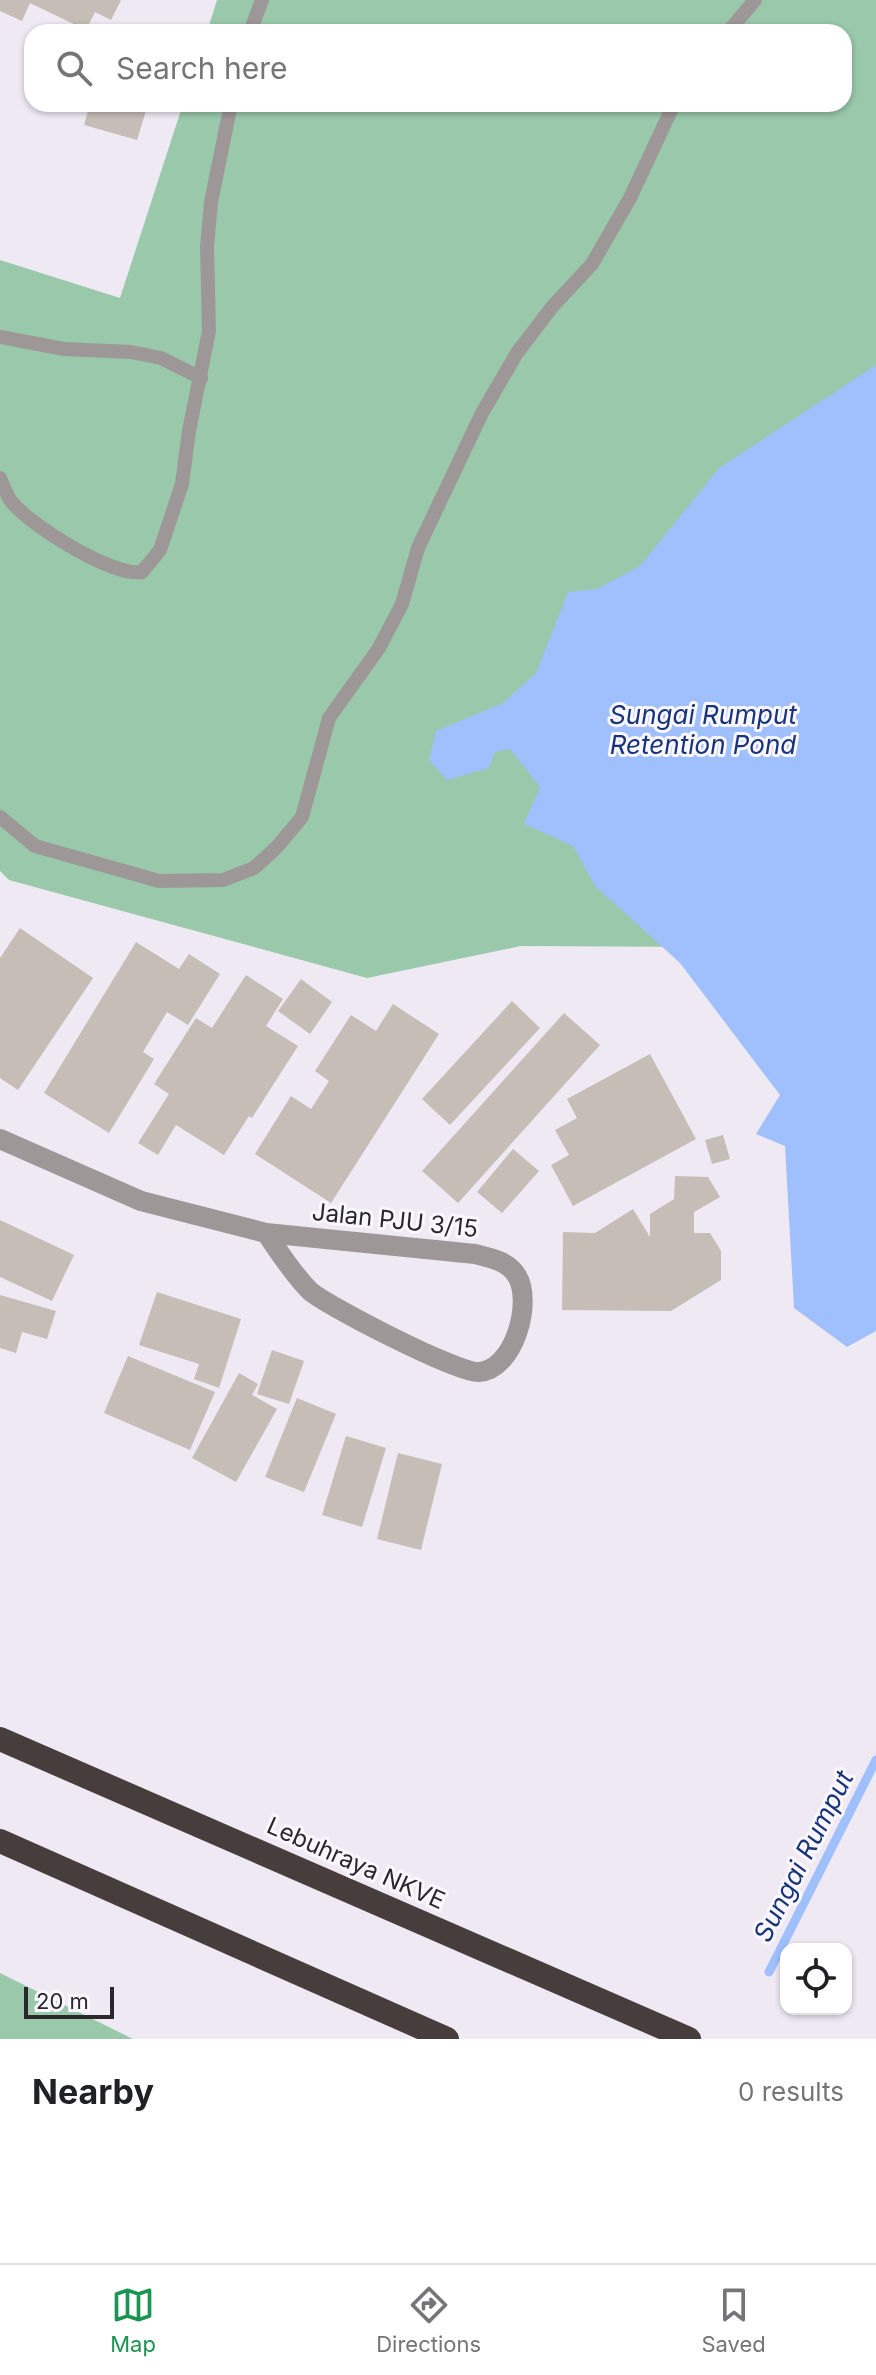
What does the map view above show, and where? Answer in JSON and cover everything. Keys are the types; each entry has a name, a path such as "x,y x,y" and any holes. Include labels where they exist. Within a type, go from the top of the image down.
{"highway":[{"name":"Lebuhraya NKVE","path":"0,1739 689,2039"},
{"path":"0,1841 447,2039"}],"street":[{"name":"Jalan PJU 3/15","path":"0,1139 141,1201 266,1233 475,1254 501,1260 517,1276 523,1295 513,1343 494,1367 480,1372 444,1362 313,1293 288,1267 266,1233"}],"lane":[{"path":"253,24 262,0"},
{"path":"735,24 755,0"},
{"path":"0,478 11,502 62,540 121,572 142,572 160,550 182,484 209,331 207,247 211,202 229,112"},
{"path":"0,817 35,846 159,881 223,880 254,868 276,848 302,817 329,718 379,648 402,604 418,548 482,413 517,353 552,307 592,264 630,198 670,112"},
{"path":"0,337 74,350 131,352 161,358 201,378"}],"green space":[{"path":"217,0 876,0 876,948 521,946 367,978 9,880 0,871 0,260 120,298 180,112 852,112 852,24 210,24"},
{"path":"0,1973 133,2039 0,2039"}],"water":[{"name":"Sungai Rumput Retention Pond","path":"876,365 876,1331 847,1347 794,1308 785,1146 756,1134 780,1095 680,963 595,886 573,846 524,824 540,787 510,749 495,752 489,768 447,780 429,760 436,731 503,703 536,673 568,592 597,589 640,566 719,468"}],"building":[{"path":"0,0 121,0 111,20 95,12 89,24 74,24 30,3 22,21 0,11"},
{"path":"88,112 146,112 137,140 84,125"},
{"path":"20,928 93,978 18,1090 0,1078 0,958"},
{"path":"136,942 179,969 189,954 220,974 188,1025 167,1012 143,1052 154,1059 109,1133 44,1093"},
{"path":"246,975 283,999 266,1026 298,1046 224,1155 176,1125 158,1155 138,1143 169,1094 154,1084 196,1018 212,1028"},
{"path":"301,979 332,1002 310,1034 278,1011"},
{"path":"512,1001 540,1028 450,1125 422,1099"},
{"path":"393,1004 439,1034 331,1203 255,1154 291,1096 311,1109 329,1081 315,1071 351,1015 376,1031"},
{"path":"564,1013 600,1045 458,1203 422,1171"},
{"path":"650,1054 696,1139 573,1206 551,1165 569,1155 555,1130 577,1118 567,1099"},
{"path":"723,1135 730,1159 712,1164 705,1140"},
{"path":"513,1149 539,1171 502,1213 477,1192"},
{"path":"675,1176 708,1177 720,1197 694,1212 694,1233 710,1233 721,1251 721,1280 671,1311 562,1310 563,1232 595,1233 633,1209 650,1237 650,1214 674,1199"},
{"path":"0,1220 74,1255 52,1301 0,1277"},
{"path":"157,1292 241,1319 219,1388 194,1379 199,1364 139,1345"},
{"path":"0,1295 56,1311 47,1339 22,1332 16,1353 0,1348"},
{"path":"272,1350 304,1361 289,1404 257,1394"},
{"path":"128,1356 215,1392 190,1450 104,1413"},
{"path":"239,1373 258,1384 252,1395 277,1409 236,1482 192,1458"},
{"path":"297,1398 336,1414 304,1492 265,1477"},
{"path":"346,1436 386,1448 362,1527 322,1515"},
{"path":"398,1453 442,1464 421,1550 377,1539"}],"waterway":[{"name":"Sungai Rumput","path":"769,1972 876,1760"}]}
